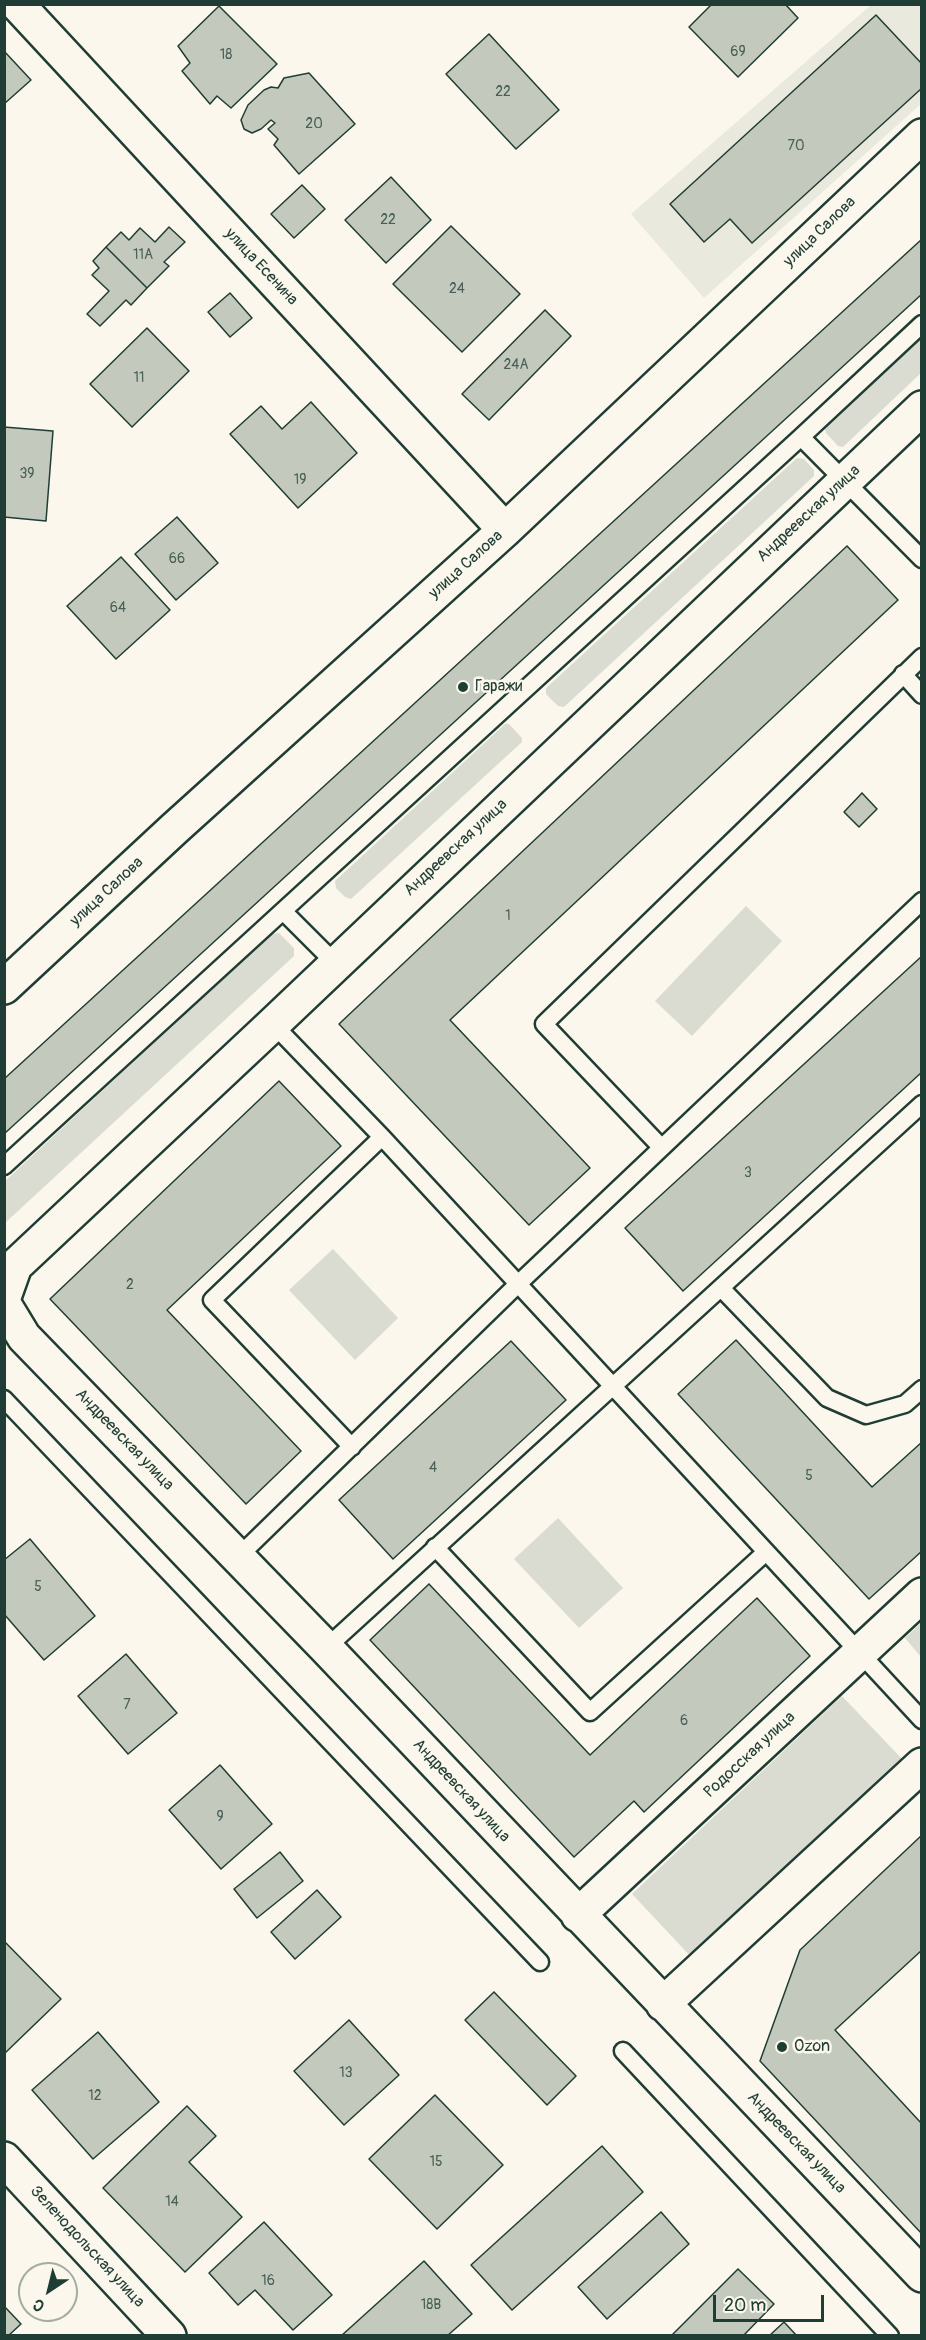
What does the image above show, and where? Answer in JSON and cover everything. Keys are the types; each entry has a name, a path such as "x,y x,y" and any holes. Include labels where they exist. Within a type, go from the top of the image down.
{"street":[{"name":"улица Есенина","path":"17,4 505,530"},
{"name":"улица Салова","path":"4,987 183,821 505,530 921,136"},
{"name":"Андреевская улица","path":"4,1297 15,1266 921,408"},
{"name":"Андреевская улица","path":"4,1304 24,1337 326,1648 921,2275"},
{"name":"Родосская улица","path":"578,1915 921,1595"},
{"path":"663,2004 921,1765"},
{"name":"Зеленодольская улица","path":"4,2159 169,2336"}],"lane":[{"path":"4,1166 921,324"},
{"path":"801,436 921,559"},
{"path":"661,1147 544,1024 921,657"},
{"path":"903,675 921,694"},
{"path":"238,1557 518,1284 921,901"},
{"path":"283,911 335,963"},
{"path":"273,1024 382,1137 921,1720"},
{"path":"326,1648 921,1104"},
{"path":"352,1447 212,1300 382,1137"},
{"path":"721,1288 827,1398 866,1415 905,1404 921,1389"},
{"path":"4,1399 540,1962"},
{"path":"435,1547 590,1712 766,1552"},
{"path":"622,2051 890,2336"}],"shaded area":[{"path":"871,5 921,5 921,104 704,298 631,214"},
{"path":"921,339 921,373 843,447 838,446 825,429"},
{"path":"797,458 804,459 814,470 814,476 564,707 558,706 546,694 546,688"},
{"path":"505,724 509,724 522,738 522,742 351,899 345,897 336,888 335,881"},
{"path":"746,906 782,941 692,1036 655,1001"},
{"path":"279,933 294,948 294,956 5,1223 5,1181 272,934"},
{"path":"333,1249 398,1318 355,1360 289,1290"},
{"path":"558,1518 623,1588 579,1628 514,1559"},
{"path":"921,1623 921,1657 905,1638"},
{"path":"842,1696 905,1762 694,1960 632,1894"}],"building":[{"path":"712,4 785,4 798,18 738,77 689,27"},
{"path":"219,6 277,64 231,108 217,96 210,104 182,71 190,63 178,46"},
{"path":"876,15 922,64 922,88 752,243 730,219 704,242 670,204"},
{"path":"489,34 559,110 516,149 446,74"},
{"path":"4,51 31,80 4,104"},
{"path":"309,73 355,124 299,174 274,145 278,139 268,129 275,123 271,120 252,133 244,129 241,120 248,105 264,90 271,87 278,88 284,78"},
{"path":"391,177 431,220 386,263 345,220"},
{"path":"302,185 325,209 294,238 271,214"},
{"path":"451,226 520,294 462,352 393,284"},
{"path":"169,227 185,242 164,262 169,266 147,288 106,247 121,232 129,240 140,228 155,242"},
{"name":"Гаражи","path":"922,239 922,294 4,1134 4,1079"},
{"path":"106,247 147,288 131,305 126,300 100,326 87,314 109,291 92,275 99,268 93,261"},
{"path":"230,293 252,318 230,337 208,312"},
{"path":"545,310 571,336 489,420 462,394"},
{"path":"147,328 189,371 132,427 90,384"},
{"path":"311,402 357,453 298,508 230,434 261,406 282,429"},
{"path":"4,427 53,431 46,521 4,517"},
{"path":"177,517 218,563 176,600 135,554"},
{"path":"847,546 898,600 450,1020 590,1168 529,1225 339,1024"},
{"path":"121,557 170,610 116,659 67,606"},
{"path":"862,793 877,809 859,827 844,812"},
{"path":"922,956 922,1072 683,1291 625,1228"},
{"path":"279,1081 341,1146 167,1310 301,1451 246,1504 50,1299"},
{"path":"736,1340 872,1487 922,1442 922,1551 869,1599 678,1394"},
{"path":"511,1341 566,1400 393,1559 339,1500"},
{"path":"30,1539 95,1616 44,1660 4,1614 4,1560"},
{"path":"429,1584 590,1755 757,1598 810,1656 644,1812 634,1801 574,1857 370,1640"},
{"path":"126,1654 177,1713 128,1754 78,1696"},
{"path":"220,1765 272,1824 221,1869 169,1810"},
{"path":"922,1835 922,1950 835,2030 922,2124 922,2234 760,2061 800,1950"},
{"path":"280,1852 303,1881 257,1918 234,1889"},
{"path":"317,1890 341,1917 295,1959 271,1932"},
{"path":"4,1941 61,1999 4,2054"},
{"path":"494,1992 576,2076 547,2105 465,2020"},
{"path":"349,2020 399,2075 344,2125 294,2071"},
{"path":"98,2032 159,2102 93,2159 32,2090"},
{"path":"435,2095 503,2165 437,2229 369,2159"},
{"path":"187,2106 216,2136 189,2162 242,2217 185,2272 103,2188"},
{"path":"602,2146 643,2192 512,2310 471,2265"},
{"path":"661,2212 689,2244 607,2319 578,2287"},
{"path":"264,2222 332,2295 293,2330 255,2290 238,2305 209,2273"},
{"path":"424,2261 472,2314 447,2336 341,2336"},
{"path":"738,2269 774,2304 743,2336 671,2336"},
{"path":"4,2306 21,2324 8,2336 4,2336"},
{"path":"784,2322 797,2336 769,2336"}],"place":[{"name":"Гаражи","path":"463,687"},
{"name":"Ozon","path":"782,2047"}]}
